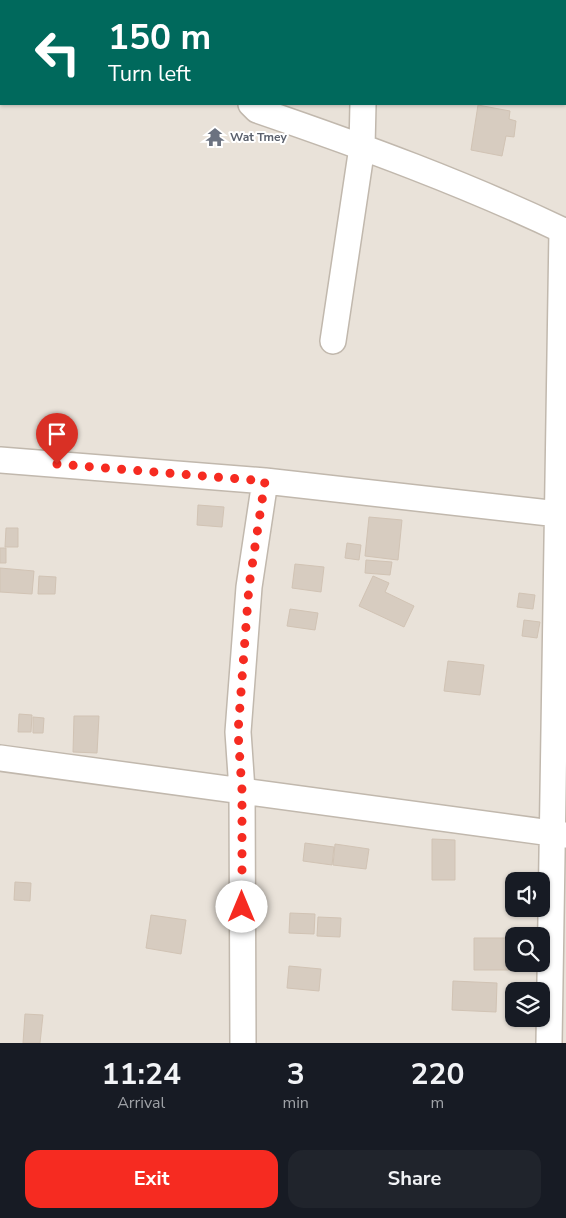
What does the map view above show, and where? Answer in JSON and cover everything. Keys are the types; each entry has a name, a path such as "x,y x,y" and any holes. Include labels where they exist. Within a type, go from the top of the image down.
{"street":[{"path":"252,105 257,110 362,146 525,211 564,231 558,514 560,834 549,1043"},
{"path":"333,341 362,146 363,105"},
{"path":"0,460 265,481 558,514"},
{"path":"243,1043 242,790 238,732 247,606 265,481"},
{"path":"0,758 560,834"}],"shaded area":[{"path":"0,105 566,105 566,1043 0,1043"}],"building":[{"path":"478,105 510,111 509,119 516,121 514,137 506,136 502,156 471,150"},
{"path":"198,505 224,507 222,527 197,525"},
{"path":"369,517 402,520 398,560 365,556"},
{"path":"6,528 18,528 18,547 5,547"},
{"path":"347,543 361,545 359,560 345,558"},
{"path":"0,548 6,548 6,563 0,563"},
{"path":"366,560 392,562 390,575 365,573"},
{"path":"295,564 324,567 321,592 292,588"},
{"path":"0,568 34,571 32,594 0,592"},
{"path":"39,576 56,577 55,594 38,594"},
{"path":"373,576 389,583 385,592 414,606 404,627 359,606"},
{"path":"519,593 535,595 533,609 517,607"},
{"path":"290,609 318,613 315,630 287,626"},
{"path":"524,620 540,622 537,638 522,636"},
{"path":"448,661 484,665 480,695 444,691"},
{"path":"19,714 32,715 31,732 18,732"},
{"path":"74,716 99,716 97,753 73,752"},
{"path":"33,717 44,718 43,733 33,733"},
{"path":"432,839 455,840 455,880 432,880"},
{"path":"305,843 334,847 332,865 303,861"},
{"path":"335,844 369,849 366,869 333,865"},
{"path":"15,882 31,883 30,901 14,900"},
{"path":"290,913 315,914 314,934 289,933"},
{"path":"151,915 186,920 181,954 146,948"},
{"path":"318,917 341,918 340,937 317,936"},
{"path":"474,938 505,938 505,970 474,970"},
{"path":"289,966 321,969 319,991 287,988"},
{"path":"453,981 497,983 496,1012 452,1010"},
{"path":"25,1014 43,1015 40,1043 23,1043"}],"place":[{"name":"Wat Tmey","path":"215,137"}],"route":[{"path":"57,464 265,481 249,586 238,732 242,790 242,907"}]}
